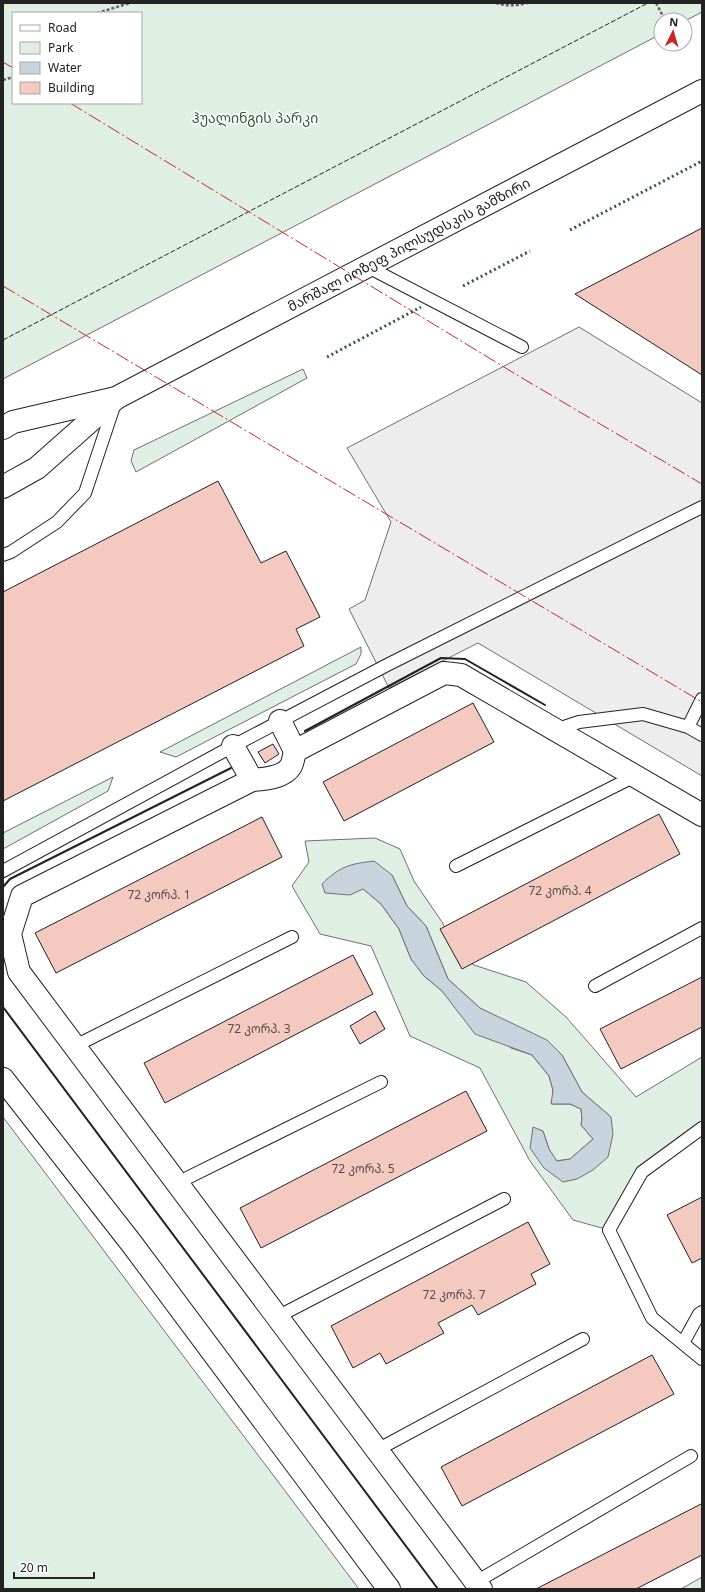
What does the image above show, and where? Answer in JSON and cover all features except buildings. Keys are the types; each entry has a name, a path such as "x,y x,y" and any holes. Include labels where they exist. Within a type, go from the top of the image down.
{"street":[{"name":"მარშალ იოზეფ პილსუდსკის გამზირი","path":"3,487 37,468 116,398 702,91"},
{"name":"მარშალ იოზეფ პილსუდსკის გამზირი","path":"3,428 13,422 116,398"},
{"path":"296,750 444,673 461,675 702,815"},
{"path":"280,721 296,750 291,767 281,774 267,779 252,780 22,896 10,934 19,972 478,1586"},
{"path":"233,746 252,780"},
{"path":"3,1078 132,1244 388,1589"}],"lane":[{"path":"368,267 522,347"},
{"path":"3,554 11,552 57,522 85,493 116,398"},
{"path":"3,871 233,746 387,665 702,507"},
{"path":"688,727 702,699"},
{"path":"555,730 578,722 643,714 688,727 702,735"},
{"path":"456,866 635,776"},
{"path":"595,986 702,928"},
{"path":"75,1046 292,937"},
{"path":"177,1183 380,1082"},
{"path":"702,1128 642,1172 609,1230 652,1318 702,1359"},
{"path":"277,1317 504,1199"},
{"path":"683,1343 699,1314 702,1312"},
{"path":"377,1450 583,1339"},
{"path":"478,1586 691,1456"}],"path":[{"path":"103,12 130,3"},
{"path":"496,3 502,5 522,5 527,3"},
{"path":"656,3 661,12"}],"green space":[{"name":"ჰუალინგის პარკი","path":"3,3 702,3 702,12 693,17 693,12 653,12 653,38 3,379"},
{"path":"303,369 307,378 136,472 131,461 134,450"},
{"path":"361,647 361,654 356,664 176,757 160,752"},
{"path":"113,777 108,791 3,849 3,833"},
{"path":"375,838 400,849 414,881 442,922 461,957 474,965 526,982 566,1017 636,1097 702,1057 702,1128 642,1172 609,1230 573,1220 530,1161 480,1068 410,1036 371,946 320,934 292,886 309,862 305,841","holes":["392,875 407,906 426,926 448,979 480,1008 562,1055 582,1092 611,1117 563,1182 533,1128 543,1131 549,1149 556,1161 570,1159 593,1139 581,1125 581,1109 570,1104 552,1104 553,1090 549,1076 532,1055 511,1048 456,1007 442,991 424,976 411,959 399,929 381,904 363,889"]},
{"path":"3,1117 359,1589 3,1589"},
{"path":"702,1577 702,1589 681,1589"}],"shaded area":[{"path":"579,327 702,403 702,776 478,643 389,688 349,609 365,600 391,522 347,448"}],"water":[{"path":"374,861 392,875 407,906 426,926 448,979 480,1008 547,1040 562,1055 582,1092 611,1117 613,1134 608,1157 593,1170 577,1179 563,1182 544,1168 530,1148 533,1127 543,1131 549,1149 557,1161 570,1159 593,1139 581,1125 581,1109 570,1104 551,1104 553,1090 549,1076 532,1055 475,1034 442,991 424,976 411,959 399,929 381,904 363,889 350,895 325,893 322,884 334,873 358,863"}],"hedge":[{"path":"570,230 702,161"},
{"path":"463,286 530,251"},
{"path":"327,357 421,307"}],"fence":[{"path":"3,340 648,3"}],"wall":[{"path":"305,731 441,658 465,659 545,705"},
{"path":"3,887 10,879 231,768"},
{"path":"3,1007 438,1589"}],"power":[{"path":"3,62 12,67"},
{"path":"72,104 522,378 702,484"},
{"path":"3,286 702,702"}]}
